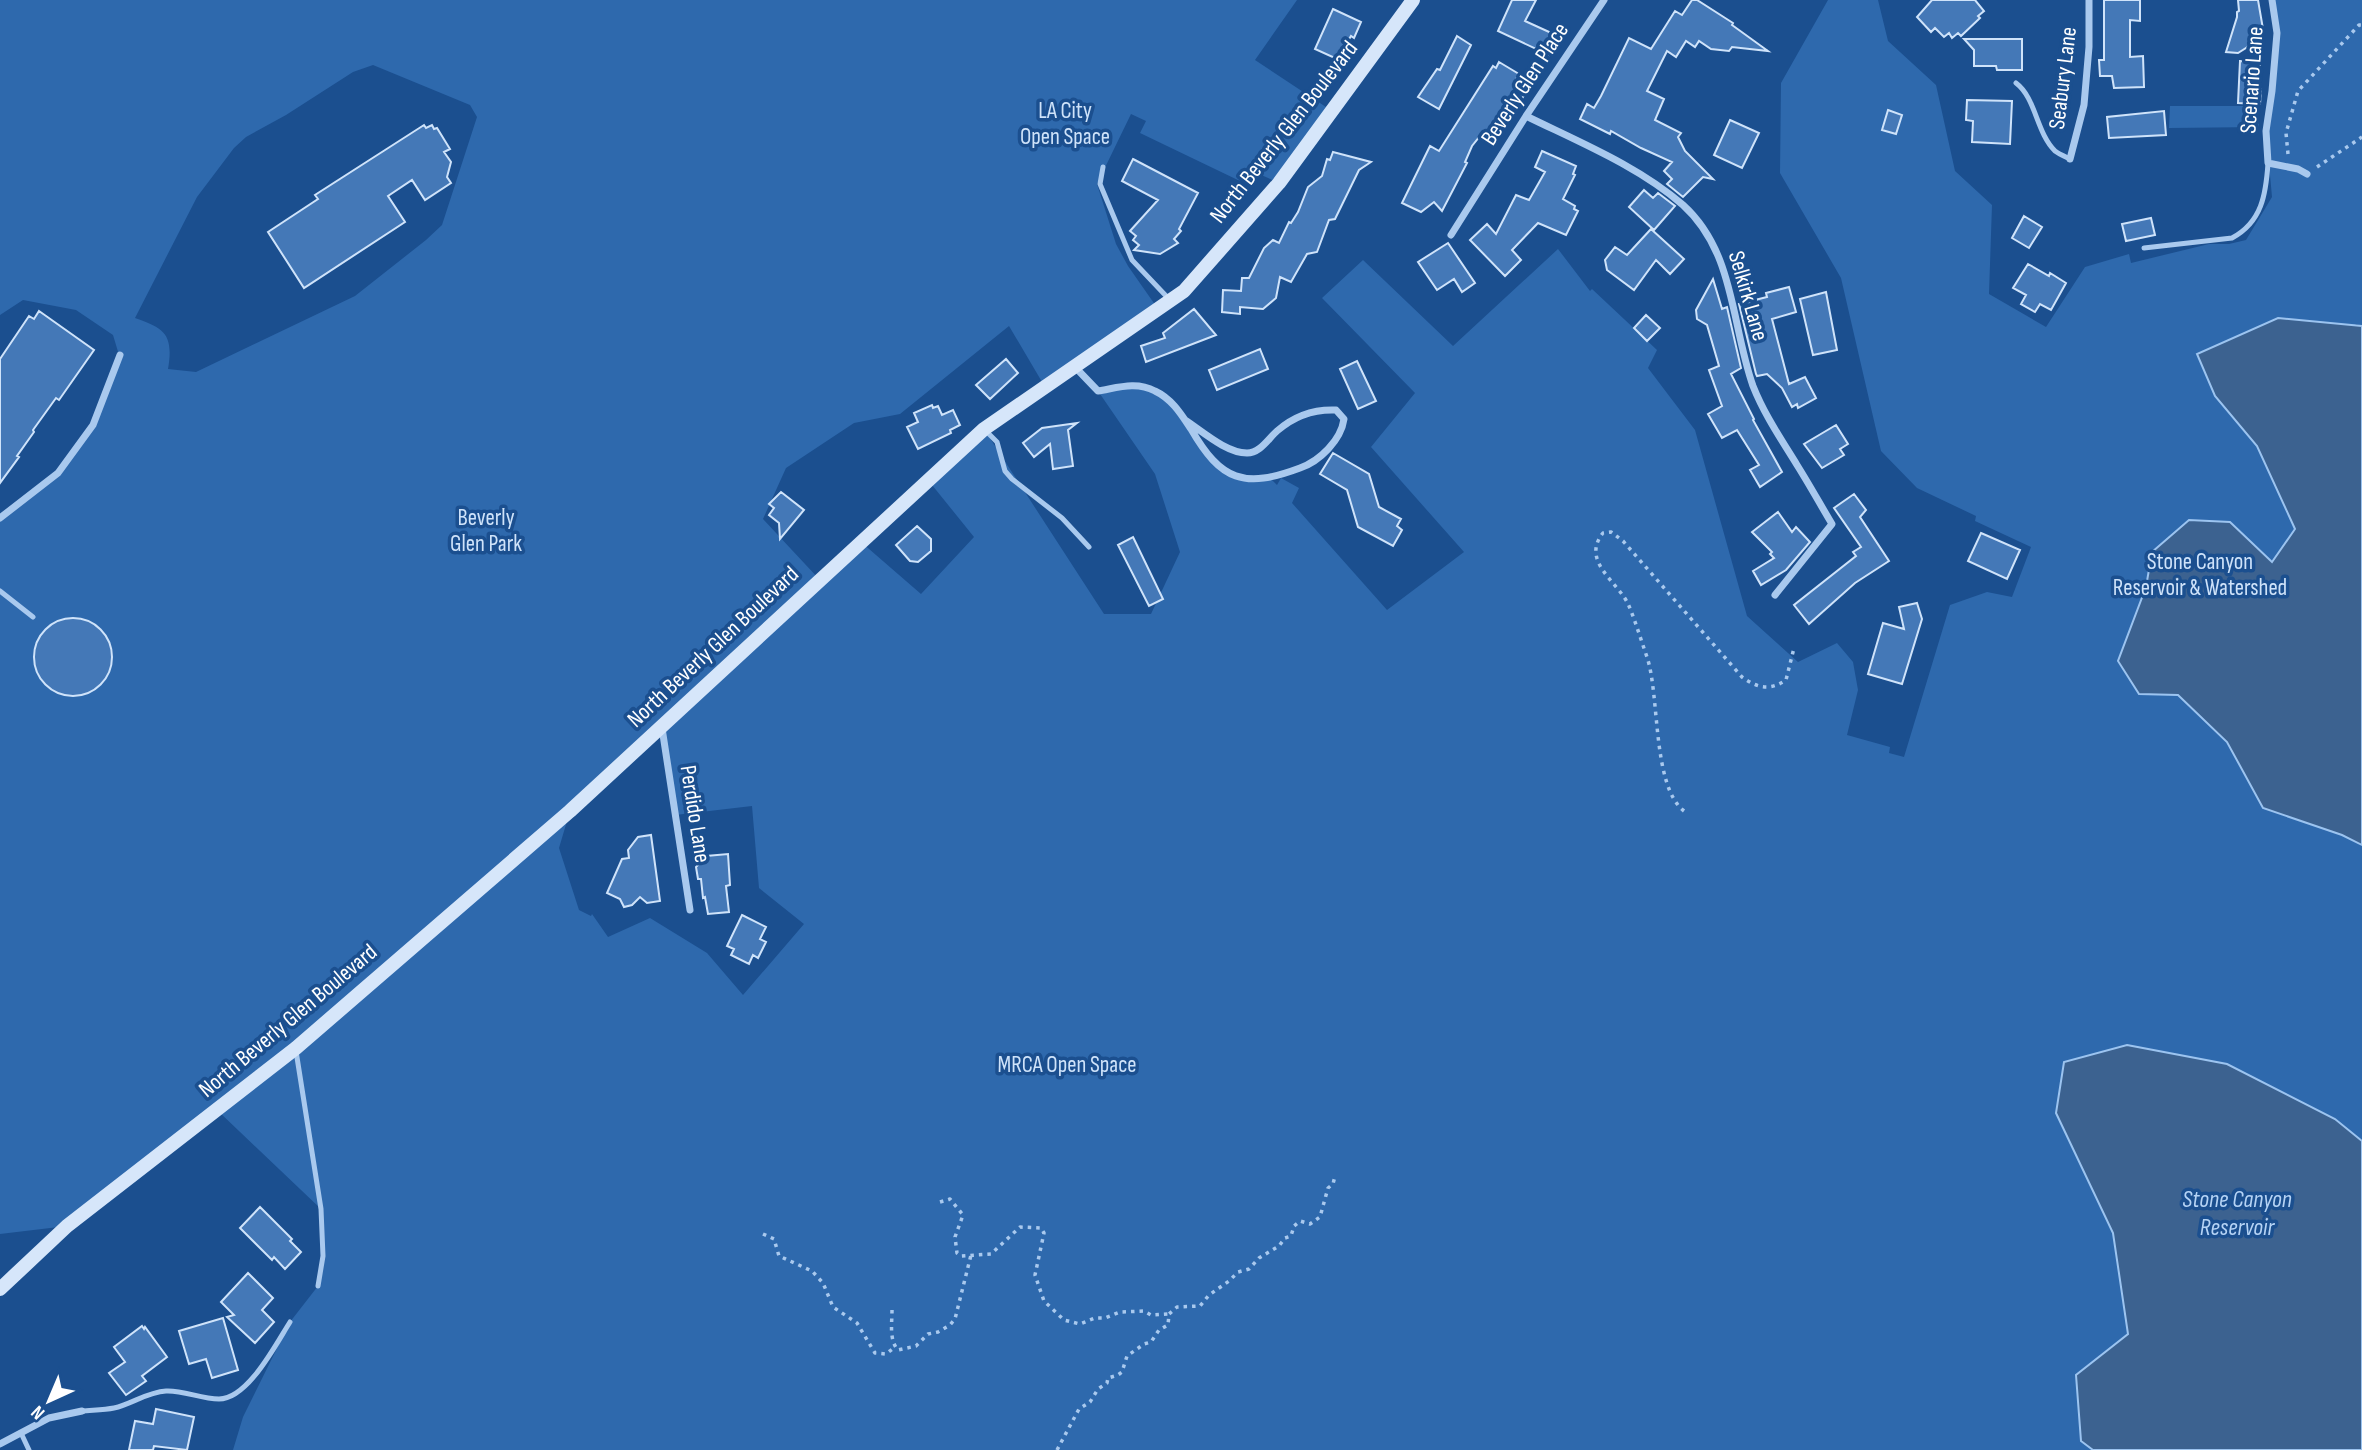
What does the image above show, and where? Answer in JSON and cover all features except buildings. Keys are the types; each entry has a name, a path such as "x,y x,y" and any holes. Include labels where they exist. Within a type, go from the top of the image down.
{"main road":[{"name":"North Beverly Glen Boulevard","path":"0,1289 68,1226 296,1048 570,811 661,724 984,429 1184,291 1279,183 1413,0"}],"street":[{"name":"Beverly Glen Place","path":"1451,235 1604,0"},
{"name":"Seabury Lane","path":"2070,159 2084,105 2089,47 2089,0"},
{"name":"Scenario Lane","path":"2272,0 2277,33 2266,131 2269,163 2289,166 2307,174"},
{"name":"Selkirk Lane","path":"1526,116 1606,155 1651,181 1684,206 1708,234 1723,266 1753,385 1768,419 1832,524 1775,595"},
{"path":"0,518 58,473 93,425 120,355"},
{"path":"1075,367 1097,391 1137,385 1156,391 1179,409 1185,420 1204,452 1222,469 1243,479 1271,479 1310,465 1342,432 1344,419 1336,410 1318,409 1301,415 1279,429 1256,451 1248,453 1225,445 1185,420"},
{"name":"Perdido Lane","path":"661,724 690,910"},
{"path":"0,1444 49,1418 82,1410"}],"lane":[{"path":"2016,83 2025,89 2038,124 2056,151 2070,159"},
{"path":"2144,248 2232,238 2241,233 2253,222 2264,201 2269,163"},
{"path":"1103,167 1100,184 1132,260 1170,300"},
{"path":"984,429 997,442 1005,471 1012,479 1062,518 1089,547"},
{"path":"0,591 33,617"},
{"path":"296,1048 321,1209 323,1256 318,1286"},
{"path":"82,1410 115,1408 153,1393 169,1391 207,1399 224,1399 250,1382 290,1322"},
{"path":"21,1433 29,1450"}],"path":[{"path":"2289,166 2286,133 2298,91 2359,25 2362,25"},
{"path":"2307,174 2362,137"},
{"path":"1684,811 1678,807 1670,793 1663,769 1649,664 1628,603 1599,565 1594,551 1597,540 1603,533 1611,532 1623,541 1742,677 1753,685 1776,687 1786,680 1794,648"},
{"path":"940,1202 950,1199 964,1215 955,1237 957,1253 961,1256 990,1254 1020,1227 1041,1228 1044,1233 1035,1275 1044,1301 1064,1320 1080,1324 1120,1312 1168,1314 1177,1307 1199,1306 1238,1272 1249,1269 1259,1258 1291,1236 1294,1226 1300,1221 1310,1224 1320,1217 1328,1188 1334,1184 1335,1176"},
{"path":"763,1234 774,1239 779,1256 812,1271 823,1283 833,1307 857,1323 875,1353 886,1354 895,1347"},
{"path":"892,1310 891,1336 898,1350 916,1346 928,1334 939,1332 950,1325 955,1319 971,1255"},
{"path":"1058,1450 1079,1409 1090,1402 1098,1389 1107,1383 1108,1378 1122,1372 1127,1356 1151,1342 1159,1330 1168,1325 1168,1314"}],"green space":[{"path":"0,0 1297,0 1255,60 1332,111 1279,183 1248,169 1242,182 1140,133 1146,121 1131,114 1097,184 1116,244 1158,309 1045,387 1009,326 900,414 854,423 786,468 763,519 819,579 861,542 921,594 974,537 928,480 984,429 1104,614 1151,614 1180,552 1155,474 1098,391 1137,385 1156,391 1179,409 1204,452 1243,479 1271,479 1277,485 1281,478 1299,488 1292,503 1387,610 1464,552 1371,447 1415,393 1322,298 1363,260 1453,346 1558,249 1590,291 1592,289 1657,350 1648,368 1695,430 1747,616 1798,662 1837,643 1853,662 1858,690 1847,735 1890,747 1889,753 1904,757 1950,605 1987,592 2012,597 2031,547 1975,521 1976,516 1917,488 1881,451 1841,278 1780,173 1781,83 1828,0 1878,0 1888,41 1936,85 1955,171 1992,205 1989,294 2046,327 2085,267 2129,254 2131,263 2209,244 2229,244 2246,240 2272,197 2266,131 2277,34 2272,0 2362,0 2362,326 2356,324 2254,442 2313,524 2178,695 2215,731 2362,801 2362,1159 2127,1045 2117,1048 2224,1450 233,1450 243,1417 290,1322 318,1286 323,1256 321,1209 217,1110 67,1226 0,1234 0,518 58,473 93,425 119,355 113,335 76,310 23,300 0,315","holes":["373,65 470,105 477,117 442,225 355,296 196,372 168,369 169,348 165,334 153,325 135,318 197,197 234,148 246,137 353,72","662,725 675,815 752,806 759,888 804,924 743,995 707,953 650,918 608,937 592,914 591,916 579,910 559,848 570,811"]},
{"path":"2170,106 2256,106 2259,127 2169,128"}],"water":[{"path":"2278,318 2362,326 2362,845 2342,835 2263,808 2227,742 2178,695 2139,694 2118,661 2146,587 2152,552 2189,520 2230,522 2272,562 2295,529 2257,446 2215,396 2197,354"},
{"name":"Stone Canyon Reservoir","path":"2127,1045 2227,1064 2335,1119 2362,1141 2362,1450 2093,1450 2081,1441 2076,1375 2128,1334 2113,1233 2056,1113 2064,1062"}],"park label":[{"name":"LA City Open Space","path":"1065,124"},
{"name":"Beverly Glen Park","path":"486,531"},
{"name":"Stone Canyon Reservoir & Watershed","path":"2200,575"},
{"name":"MRCA Open Space","path":"1067,1065"}]}
